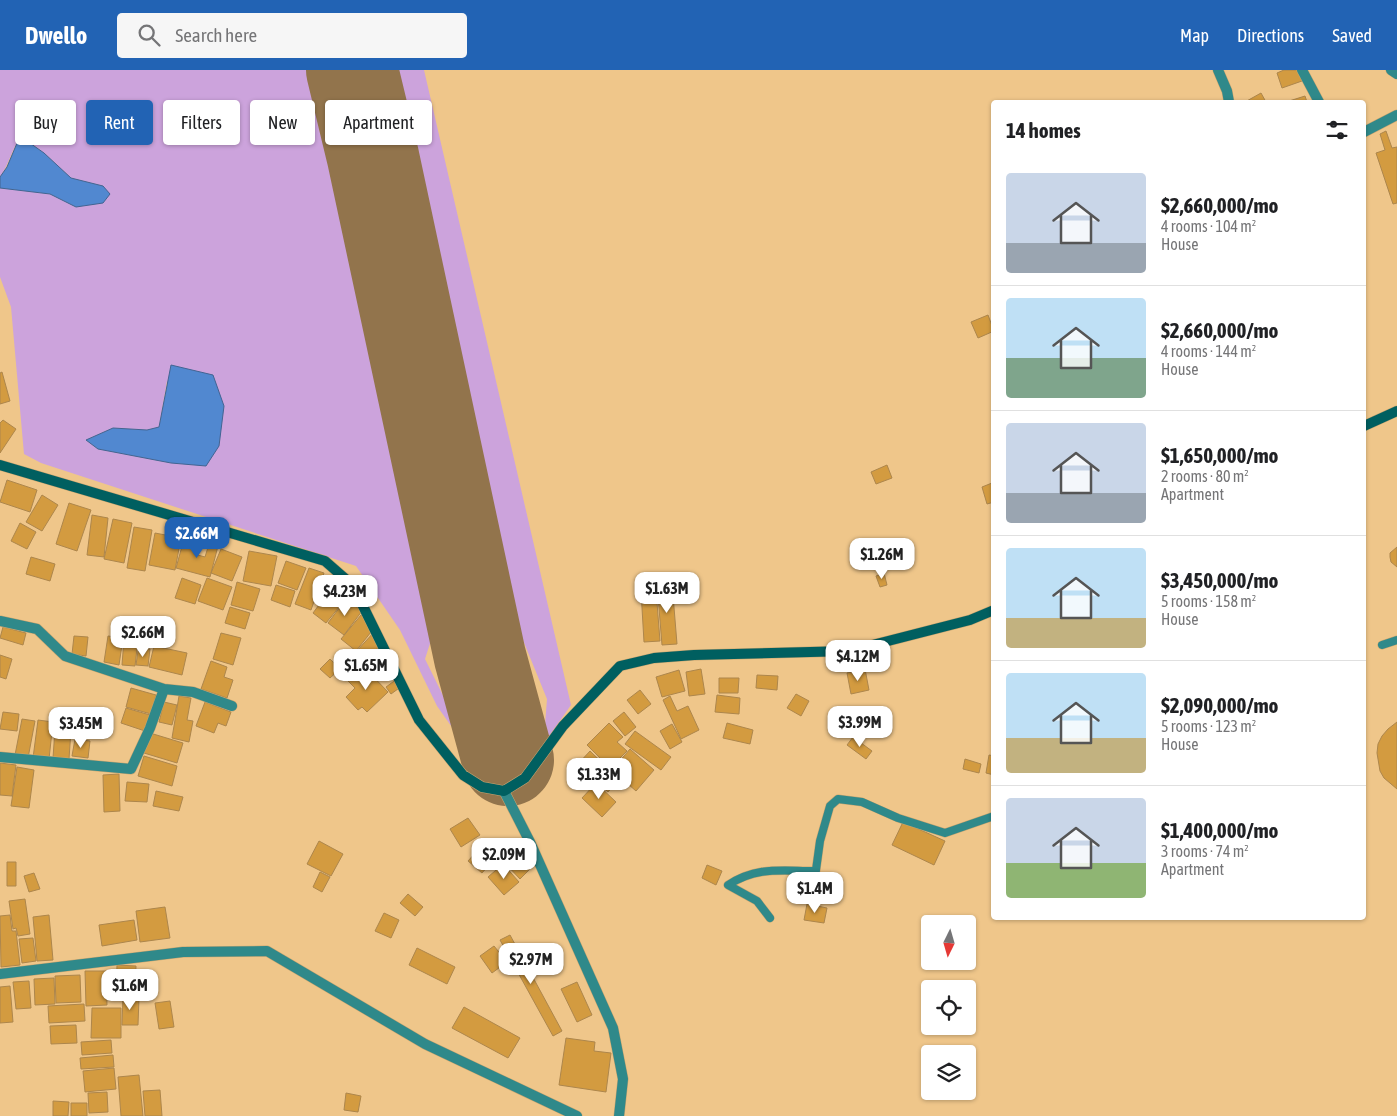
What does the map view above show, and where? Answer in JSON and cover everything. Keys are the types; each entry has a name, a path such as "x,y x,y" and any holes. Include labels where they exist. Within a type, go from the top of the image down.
{"main road":[{"path":"1366,425 1397,411"},
{"path":"0,465 325,561 349,582 419,720 463,775 482,786 504,791 526,778 563,726 620,666 654,658 694,655 849,651 970,620 991,611"}],"street":[{"path":"1218,70 1228,100"},
{"path":"1302,70 1318,100"},
{"path":"1391,70 1397,74"},
{"path":"1366,131 1397,115"},
{"path":"0,621 37,629 65,656 164,689 193,692 232,706"},
{"path":"0,757 130,769 150,728 164,689"},
{"path":"504,791 530,842 613,1028 623,1079 618,1116"},
{"path":"0,974 183,952 267,951 425,1044 577,1116"}],"lane":[{"path":"1382,645 1397,640"},
{"path":"812,899 814,871 820,841 830,806 838,799 862,802 898,818 945,833 991,817"},
{"path":"770,918 757,902 728,885 739,878 761,870 814,871"}],"shaded area":[{"path":"0,70 324,70 331,100 325,100 325,145 341,145 445,597 425,659 461,732 494,763 519,766 532,749 545,725 547,699 501,586 495,577 394,145 432,145 432,105 571,705 527,768 507,770 482,761 461,740 437,706 400,630 356,566 41,463 24,454 11,307 0,277 0,188 50,194 76,207 103,186 71,178 33,145 76,145 76,100 15,100 16,145 0,177","holes":["167,381 171,463 98,449 86,440 113,428 147,430 159,427"]},
{"path":"377,70 424,70 431,100 384,100"}],"water":[{"path":"16,145 33,145 71,178 103,186 110,194 103,203 76,207 50,194 0,188 0,177 7,167"},
{"path":"171,365 213,375 224,406 219,446 206,466 171,463 98,449 86,440 113,428 147,430 159,427"}],"building":[{"path":"1284,70 1298,70 1302,81 1282,88 1277,73"},
{"path":"1261,93 1265,100 1249,100"},
{"path":"1305,96 1306,100 1292,100"},
{"path":"1386,131 1392,148 1397,147 1397,203 1393,204 1376,153 1385,150 1380,134"},
{"path":"988,315 991,323 991,332 978,338 971,322"},
{"path":"2,372 10,401 0,404 0,373"},
{"path":"3,420 16,429 0,453 0,423"},
{"path":"887,465 892,478 876,484 871,472"},
{"path":"7,480 37,490 30,512 0,502"},
{"path":"991,483 991,503 987,504 982,487"},
{"path":"42,495 58,505 42,531 26,522"},
{"path":"69,503 91,510 77,551 56,544"},
{"path":"92,515 108,518 104,557 87,555"},
{"path":"113,519 132,523 124,563 104,559"},
{"path":"20,523 36,532 27,549 11,541"},
{"path":"134,527 152,530 145,571 127,568"},
{"path":"155,533 181,538 175,570 149,565"},
{"path":"184,539 197,542 194,554 205,557 209,544 218,546 210,577 176,568"},
{"path":"1397,547 1397,567 1391,562 1390,553"},
{"path":"221,549 242,557 232,581 211,573"},
{"path":"249,551 277,556 271,586 243,581"},
{"path":"31,557 55,564 50,581 26,574"},
{"path":"286,561 306,568 297,590 278,583"},
{"path":"309,568 324,573 311,610 295,604"},
{"path":"884,573 887,585 880,587 876,576"},
{"path":"182,578 201,585 195,604 175,598"},
{"path":"207,578 232,587 223,610 198,601"},
{"path":"237,582 260,589 253,611 231,605"},
{"path":"672,583 677,644 662,645 657,584"},
{"path":"276,585 295,591 290,607 271,600"},
{"path":"330,590 344,601 326,623 313,613"},
{"path":"656,590 660,641 644,642 641,591"},
{"path":"346,599 362,611 344,635 328,623"},
{"path":"230,607 250,613 245,629 225,623"},
{"path":"361,615 375,627 356,651 341,639"},
{"path":"3,627 26,633 23,645 0,638"},
{"path":"374,632 384,641 356,672 346,663"},
{"path":"221,633 241,638 233,665 213,659"},
{"path":"74,636 88,637 86,656 72,654"},
{"path":"108,636 123,638 119,665 104,662"},
{"path":"124,639 138,640 135,666 122,665"},
{"path":"154,646 187,653 182,675 149,667"},
{"path":"142,649 150,649 148,666 136,665 138,651 142,652"},
{"path":"0,655 12,659 6,679 0,677"},
{"path":"330,659 340,669 330,678 320,669"},
{"path":"211,661 227,667 224,677 233,680 227,698 201,689"},
{"path":"364,667 388,692 367,712 362,707 358,710 346,697 355,688 348,681"},
{"path":"701,669 705,694 689,696 686,672"},
{"path":"865,669 869,690 851,694 847,673"},
{"path":"679,670 685,691 662,697 656,677"},
{"path":"757,675 778,676 777,690 756,688"},
{"path":"719,678 739,678 738,693 719,693"},
{"path":"397,679 402,686 391,694 386,687"},
{"path":"131,688 156,695 151,714 126,707"},
{"path":"640,690 651,704 638,714 627,700"},
{"path":"796,694 809,701 801,716 787,708"},
{"path":"717,695 740,698 739,714 715,712"},
{"path":"179,696 191,698 187,720 193,721 189,742 172,738"},
{"path":"670,696 677,711 688,706 699,730 681,739 663,700"},
{"path":"164,702 177,705 172,725 159,722"},
{"path":"205,702 231,712 226,726 218,723 214,733 196,726"},
{"path":"126,708 150,715 145,731 121,723"},
{"path":"3,712 19,714 17,731 0,729"},
{"path":"624,712 636,727 625,736 613,721"},
{"path":"22,719 35,721 28,758 15,755"},
{"path":"38,720 53,722 49,759 33,758"},
{"path":"1397,722 1397,789 1384,778 1380,771 1377,753 1378,744 1382,736"},
{"path":"609,723 623,737 617,742 627,751 610,768 587,745"},
{"path":"727,723 753,730 750,744 723,738"},
{"path":"672,724 682,742 670,749 660,731"},
{"path":"55,729 71,730 69,759 53,758"},
{"path":"635,731 671,757 661,770 625,744"},
{"path":"150,733 183,743 177,763 144,753"},
{"path":"853,737 872,751 866,759 847,745"},
{"path":"75,739 90,741 88,758 72,756"},
{"path":"630,749 654,770 636,791 612,770"},
{"path":"590,751 619,779 608,792 578,764"},
{"path":"989,755 991,755 991,774 986,773"},
{"path":"144,756 177,766 172,786 138,776"},
{"path":"965,759 981,764 979,773 963,769"},
{"path":"0,763 16,765 12,796 0,795"},
{"path":"17,767 34,770 29,808 11,806"},
{"path":"119,774 120,811 104,812 103,775"},
{"path":"127,782 149,784 147,802 125,801"},
{"path":"596,783 616,802 602,817 582,798"},
{"path":"156,791 183,797 179,811 153,806"},
{"path":"468,818 480,835 461,847 450,829"},
{"path":"903,822 945,841 934,865 892,845"},
{"path":"319,841 343,854 331,876 307,864"},
{"path":"518,850 533,866 520,879 505,863"},
{"path":"477,851 490,864 482,873 468,861"},
{"path":"7,862 16,862 16,886 7,886"},
{"path":"503,864 519,882 504,895 488,877"},
{"path":"707,865 722,871 716,885 702,878"},
{"path":"320,872 330,877 322,892 313,887"},
{"path":"34,873 40,889 29,892 24,876"},
{"path":"408,894 423,907 415,916 400,903"},
{"path":"25,899 30,934 18,936 16,928 13,929 9,901"},
{"path":"807,904 827,908 824,923 804,920"},
{"path":"165,907 170,938 140,942 136,911"},
{"path":"384,913 399,920 391,938 375,931"},
{"path":"10,915 12,931 16,931 20,965 1,967 0,916"},
{"path":"49,915 53,960 37,961 33,917"},
{"path":"134,920 137,940 102,946 99,925"},
{"path":"510,935 562,1031 553,1036 500,940"},
{"path":"33,938 36,961 22,963 19,939"},
{"path":"494,946 507,962 492,973 480,956"},
{"path":"417,948 455,967 447,984 409,965"},
{"path":"117,965 136,966 135,997 116,996"},
{"path":"85,971 106,971 107,1005 86,1006"},
{"path":"80,975 81,1002 56,1003 55,976"},
{"path":"54,978 55,1004 35,1005 34,979"},
{"path":"29,981 31,1008 16,1009 13,982"},
{"path":"577,982 592,1015 577,1022 561,989"},
{"path":"10,986 13,1022 0,1023 0,987"},
{"path":"123,997 139,998 138,1025 122,1025"},
{"path":"170,1001 174,1027 159,1029 155,1003"},
{"path":"84,1004 85,1021 49,1023 48,1006"},
{"path":"464,1007 520,1038 508,1058 452,1028"},
{"path":"92,1008 121,1008 121,1038 91,1038"},
{"path":"76,1025 77,1043 51,1044 50,1026"},
{"path":"566,1038 595,1042 594,1051 611,1053 606,1092 559,1085"},
{"path":"111,1040 112,1053 82,1055 81,1042"},
{"path":"113,1055 114,1067 81,1069 80,1058"},
{"path":"114,1068 116,1089 85,1092 83,1071"},
{"path":"139,1075 143,1116 121,1116 118,1077"},
{"path":"160,1090 162,1116 145,1116 143,1091"},
{"path":"107,1092 108,1112 89,1113 88,1093"},
{"path":"346,1093 361,1096 358,1112 344,1110"},
{"path":"53,1101 69,1102 68,1116 53,1116"},
{"path":"71,1103 87,1103 87,1116 71,1116"}],"runway":[{"path":"352,70 373,157 480,657 508,760"}]}
